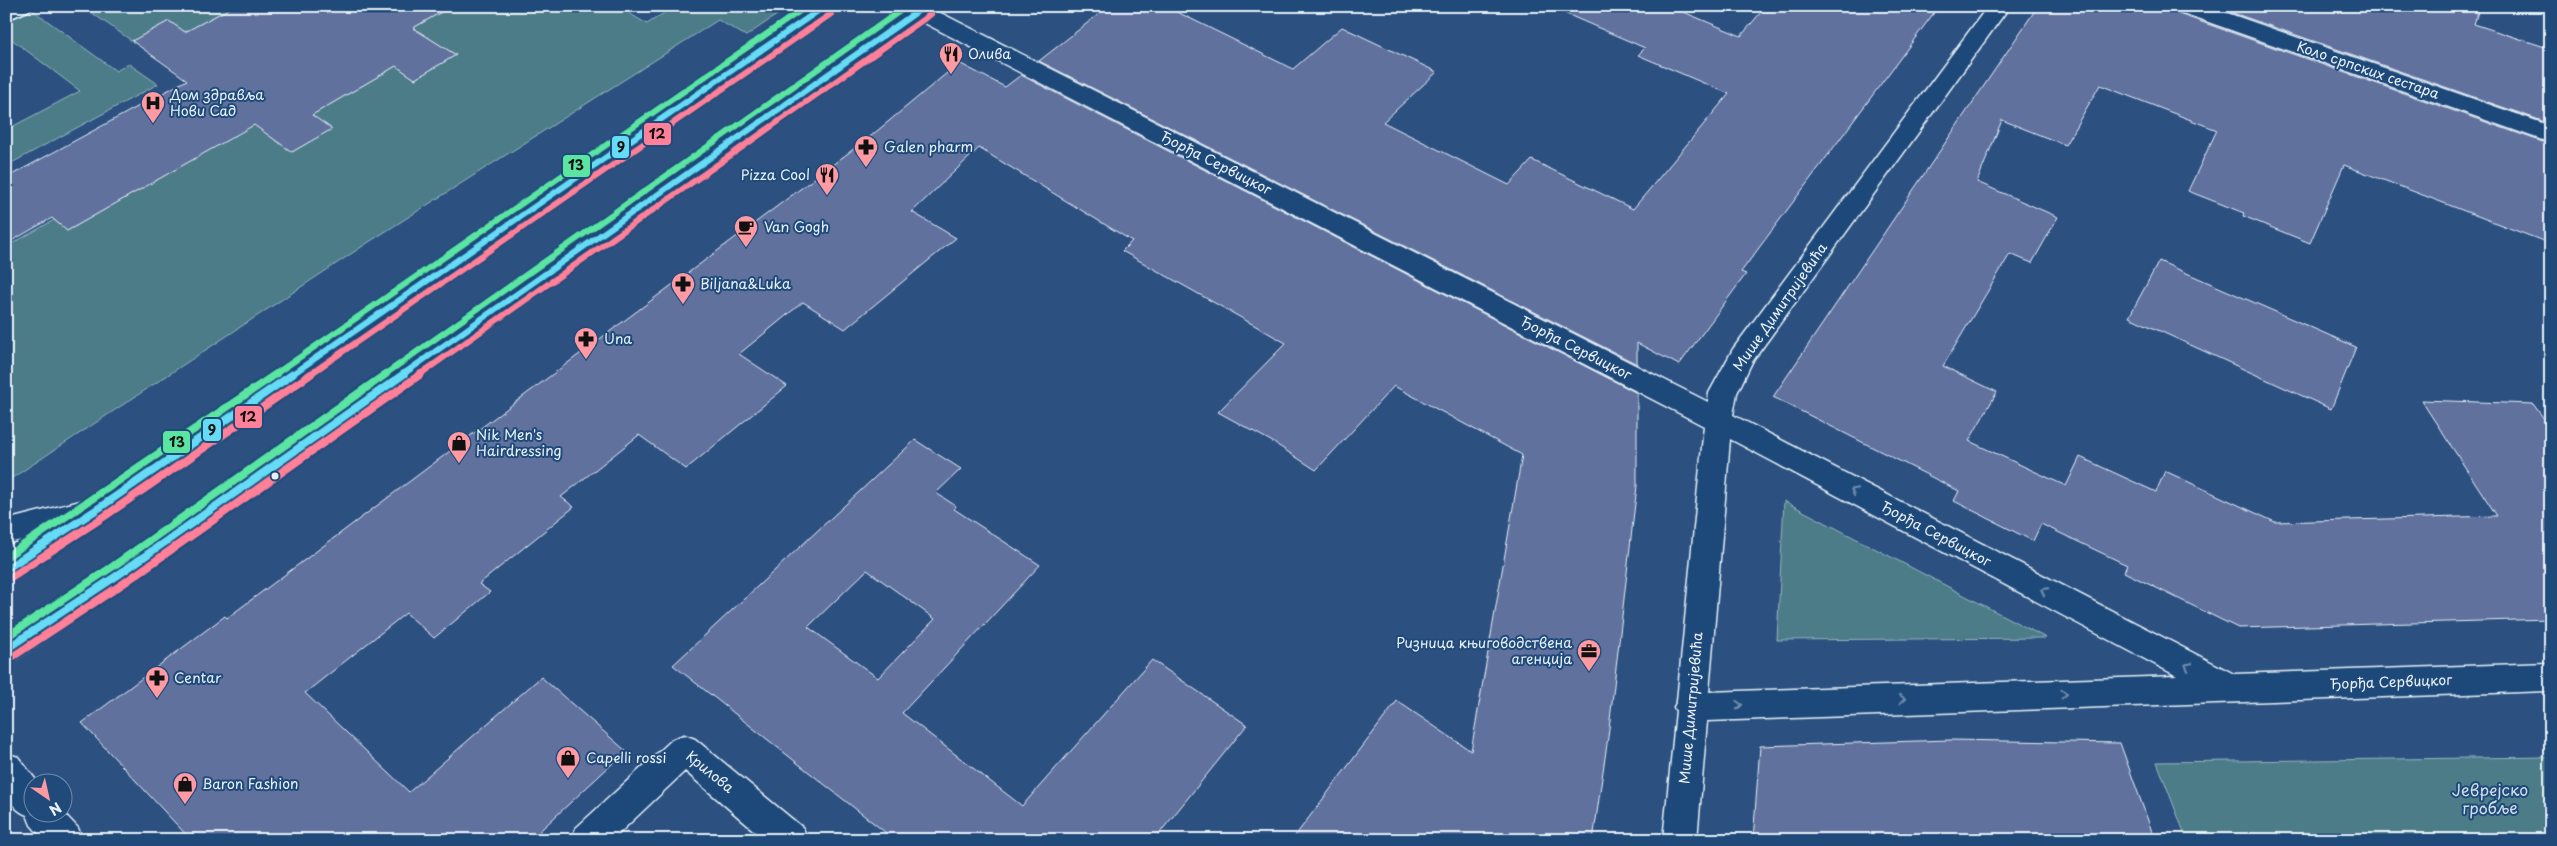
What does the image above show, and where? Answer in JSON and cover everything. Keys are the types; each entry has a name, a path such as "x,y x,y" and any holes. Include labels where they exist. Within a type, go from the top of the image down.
{"street":[{"path":"6,569 99,508 825,6"},
{"name":"Мише Димитријевића","path":"1680,840 1690,707 1718,420 1723,393 1742,356 1999,6"},
{"name":"Коло српских сестара","path":"2185,6 2551,134"},
{"path":"6,649 118,575 922,8"},
{"name":"Ђорђа Сервицког","path":"922,8 2232,688"},
{"path":"6,532 99,508"},
{"name":"Ђорђа Сервицког","path":"1690,707 2551,677"},
{"name":"Крилова","path":"588,840 684,750 791,840"},
{"path":"6,768 22,788"},
{"path":"52,824 66,840"}],"lane":[{"path":"6,14 22,6"}],"green space":[{"path":"27,6 116,71 129,64 158,84 6,166 6,130 80,91 6,35 6,14"},
{"path":"82,6 234,6 185,32 169,21 132,41"},
{"path":"452,6 617,6 647,24 675,6 790,6 746,36 718,20 369,242 6,482 6,247 54,220 67,231 190,161 230,107 292,152 331,129 312,115 396,66 415,79 456,55 413,28"},
{"path":"1784,501 2046,638 1777,640"},
{"name":"Јеврејско гробље","path":"2551,757 2551,840 2187,840 2157,762"}],"building":[{"name":"Дом здравља Нови Сад","path":"234,6 452,6 413,28 456,55 415,79 396,66 312,115 332,129 292,152 254,125 67,231 52,218 6,244 6,178 187,80 132,41 169,21 185,32"},
{"path":"1109,6 1165,6 1293,69 1342,27 1437,72 1383,122 1509,185 1532,160 1633,209 1729,94 1638,55 1645,48 1548,6 1669,6 1741,36 1766,6 1939,6 1741,272 1746,274 1679,365 1637,343 1637,364 1039,61"},
{"path":"2038,6 2172,6 2176,13 2551,145 2551,244 2344,165 2310,243 2243,216 2244,213 2188,191 2217,130 2100,85 2065,145 2002,120 1977,182 2058,217 2032,263 2010,254 1943,366 1997,392 1969,441 2066,486 2080,457 2156,492 2165,471 2275,522 2497,516 2421,400 2533,404 2551,428 2551,619 2238,628 2124,572 2127,565 2041,524 2033,541 1954,501 1959,491 1773,397"},
{"path":"2213,6 2480,6 2474,24 2551,49 2551,124"},
{"path":"959,63 1005,87 1021,75 1637,393 1637,486 1608,737 1593,840 1292,840 1397,701 1471,751 1522,455 1394,386 1316,470 1271,441 1218,412 1286,343 1122,251 1132,241 979,148 912,212 956,238 845,329 803,302 739,354 787,386 686,469 639,435 561,497 574,507 479,584 490,592 434,638 406,613 305,693 409,792 541,677 626,751 530,840 191,840 82,723 225,616 227,618 871,136"},
{"path":"2159,261 2356,347 2331,409 2129,317"},
{"path":"915,440 961,469 936,493 956,506 954,509 1040,565 902,713 1022,806 1152,660 1247,725 1154,840 895,840 673,665","holes":["867,570 935,619 878,678 808,627"]},
{"path":"1950,740 2120,743 2155,840 1753,840 1760,746"}],"transit line":[{"name":"13","path":"6,557 93,500 807,6"},
{"name":"9","path":"6,569 99,508 825,6"},
{"name":"13","path":"6,637 112,567 907,6"},
{"name":"9","path":"6,649 118,575 925,6"},
{"name":"12","path":"11,577 105,516 831,14"},
{"name":"12","path":"12,657 124,583 931,14"}],"place":[{"name":"Олива","path":"951,75"},
{"name":"Дом здравља Нови Сад","path":"153,124"},
{"name":"Galen pharm","path":"866,168"},
{"name":"Pizza Cool","path":"827,196"},
{"name":"Van Gogh","path":"746,248"},
{"name":"Biljana&Luka","path":"683,305"},
{"name":"Una","path":"586,360"},
{"name":"Nik Men's Hairdressing","path":"459,464"},
{"name":"Ризница књиговодствена агенција","path":"1589,672"},
{"name":"Centar","path":"157,699"},
{"name":"Capelli rossi","path":"568,779"},
{"name":"Baron Fashion","path":"185,805"}]}
